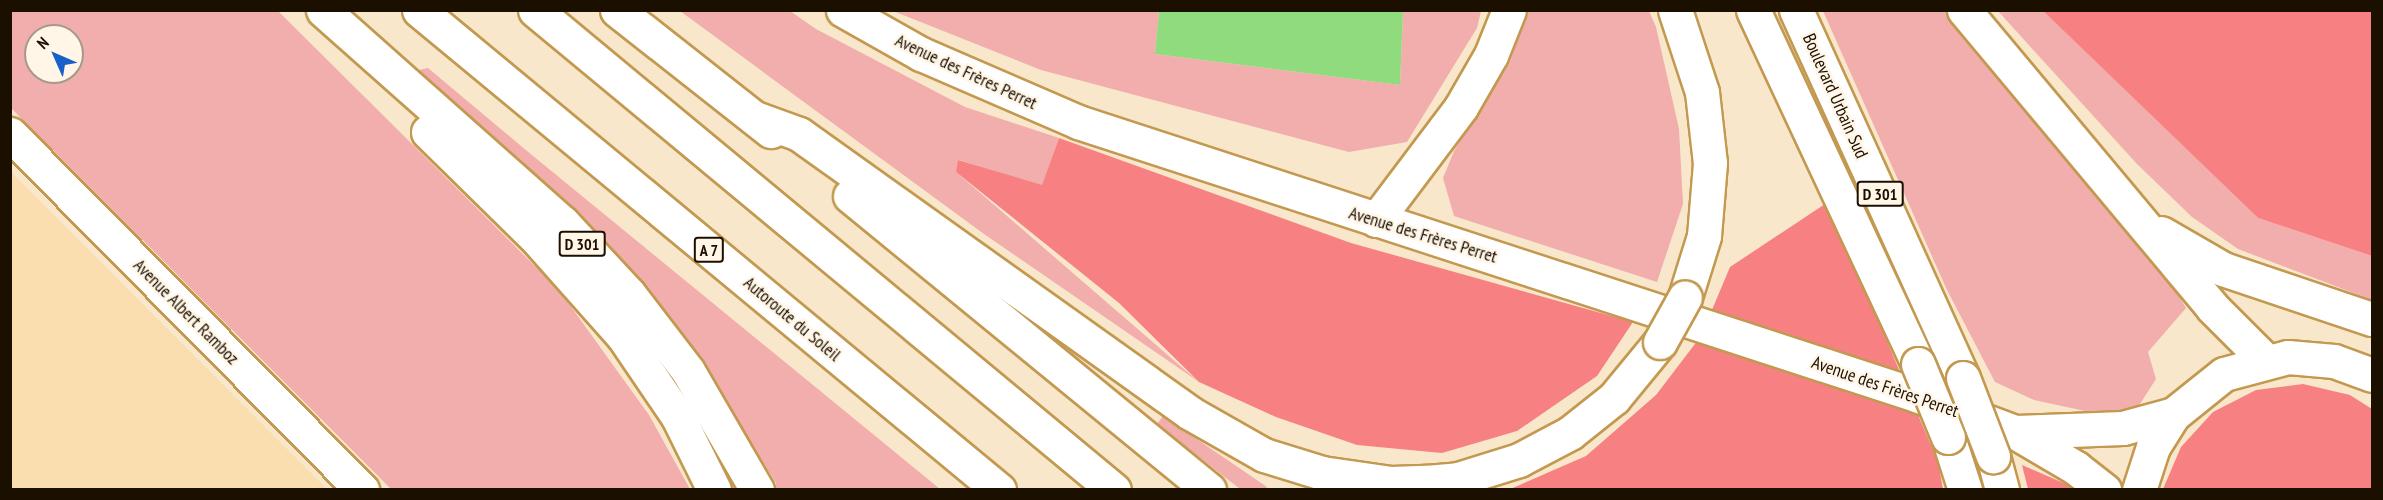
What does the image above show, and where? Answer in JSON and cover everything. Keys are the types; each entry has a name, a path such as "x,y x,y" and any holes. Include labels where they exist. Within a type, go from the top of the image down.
{"main road":[{"name":"D 301","path":"323,10 562,222 629,294 688,371 757,489"},
{"name":"Autoroute du Soleil","path":"419,10 999,489"},
{"path":"535,10 1114,489"},
{"path":"617,10 755,118 1209,489"},
{"name":"Avenue des Frères Perret","path":"843,10 921,54 1078,122 1916,395 2014,432"},
{"path":"1376,220 1461,106 1491,55 1509,10"},
{"path":"755,118 799,134 1190,413 1264,454 1322,473 1391,483 1458,479 1519,460 1570,433 1614,399 1660,342 1685,297 1704,236 1710,163 1702,92 1675,10"},
{"name":"D 301","path":"1753,10 1918,364 1948,437 1965,489"},
{"name":"Boulevard Urbain Sud","path":"1796,10 1963,378 1993,456 2002,489"},
{"path":"1964,10 2212,307 2265,360"},
{"path":"358,42 382,86 536,238 623,336 678,417 714,489"},
{"name":"Avenue Albert Ramboz","path":"10,134 362,489"},
{"path":"2139,219 2223,269 2373,319"},
{"path":"2139,489 2153,447 2174,414 2206,385 2265,360 2311,357 2334,360 2373,375"},
{"path":"2014,432 2123,428 2174,414"},
{"path":"2014,432 2076,468 2104,489"}],"shaded area":[{"path":"11,10 278,11 559,290 649,415 690,489 391,489 11,108"},
{"path":"680,11 790,11 816,29 965,107 1059,138 1042,186 959,160 956,172 1199,382 984,234"},
{"path":"893,11 1159,11 1155,54 1400,85 1403,11 1481,11 1477,28 1407,142 1349,152 1041,70"},
{"path":"1159,11 1403,11 1400,85 1155,54"},
{"path":"1528,11 1649,11 1656,27 1679,129 1683,204 1657,282 1454,216 1443,178 1454,151 1509,64"},
{"path":"1823,11 1945,11 2168,278 2186,308 2148,352 2156,379 2138,407 2099,414 2034,400 1995,382 1947,290"},
{"path":"1998,11 2043,11 2258,218 2372,256 2372,300 2238,249 2192,217 2137,164"},
{"path":"2043,11 2372,11 2372,256 2258,218"},
{"path":"428,68 940,489 775,489 776,483 700,361 646,289 565,200 419,70"},
{"path":"1059,138 1351,243 1633,322 1597,376 1517,431 1442,453 1357,445 1276,417 1199,382 1119,303 956,172 958,160 1042,185"},
{"path":"11,172 327,489 11,489"},
{"path":"1828,202 1938,462 1943,489 1508,490 1586,456 1656,395 1701,336 1730,267"},
{"path":"2303,384 2350,395 2372,409 2372,489 2163,489 2181,447 2213,412 2256,390"},
{"path":"1163,416 1267,487 1265,489 1240,489 1157,424"},
{"path":"2022,465 2068,485 2075,489 2028,489"}]}
